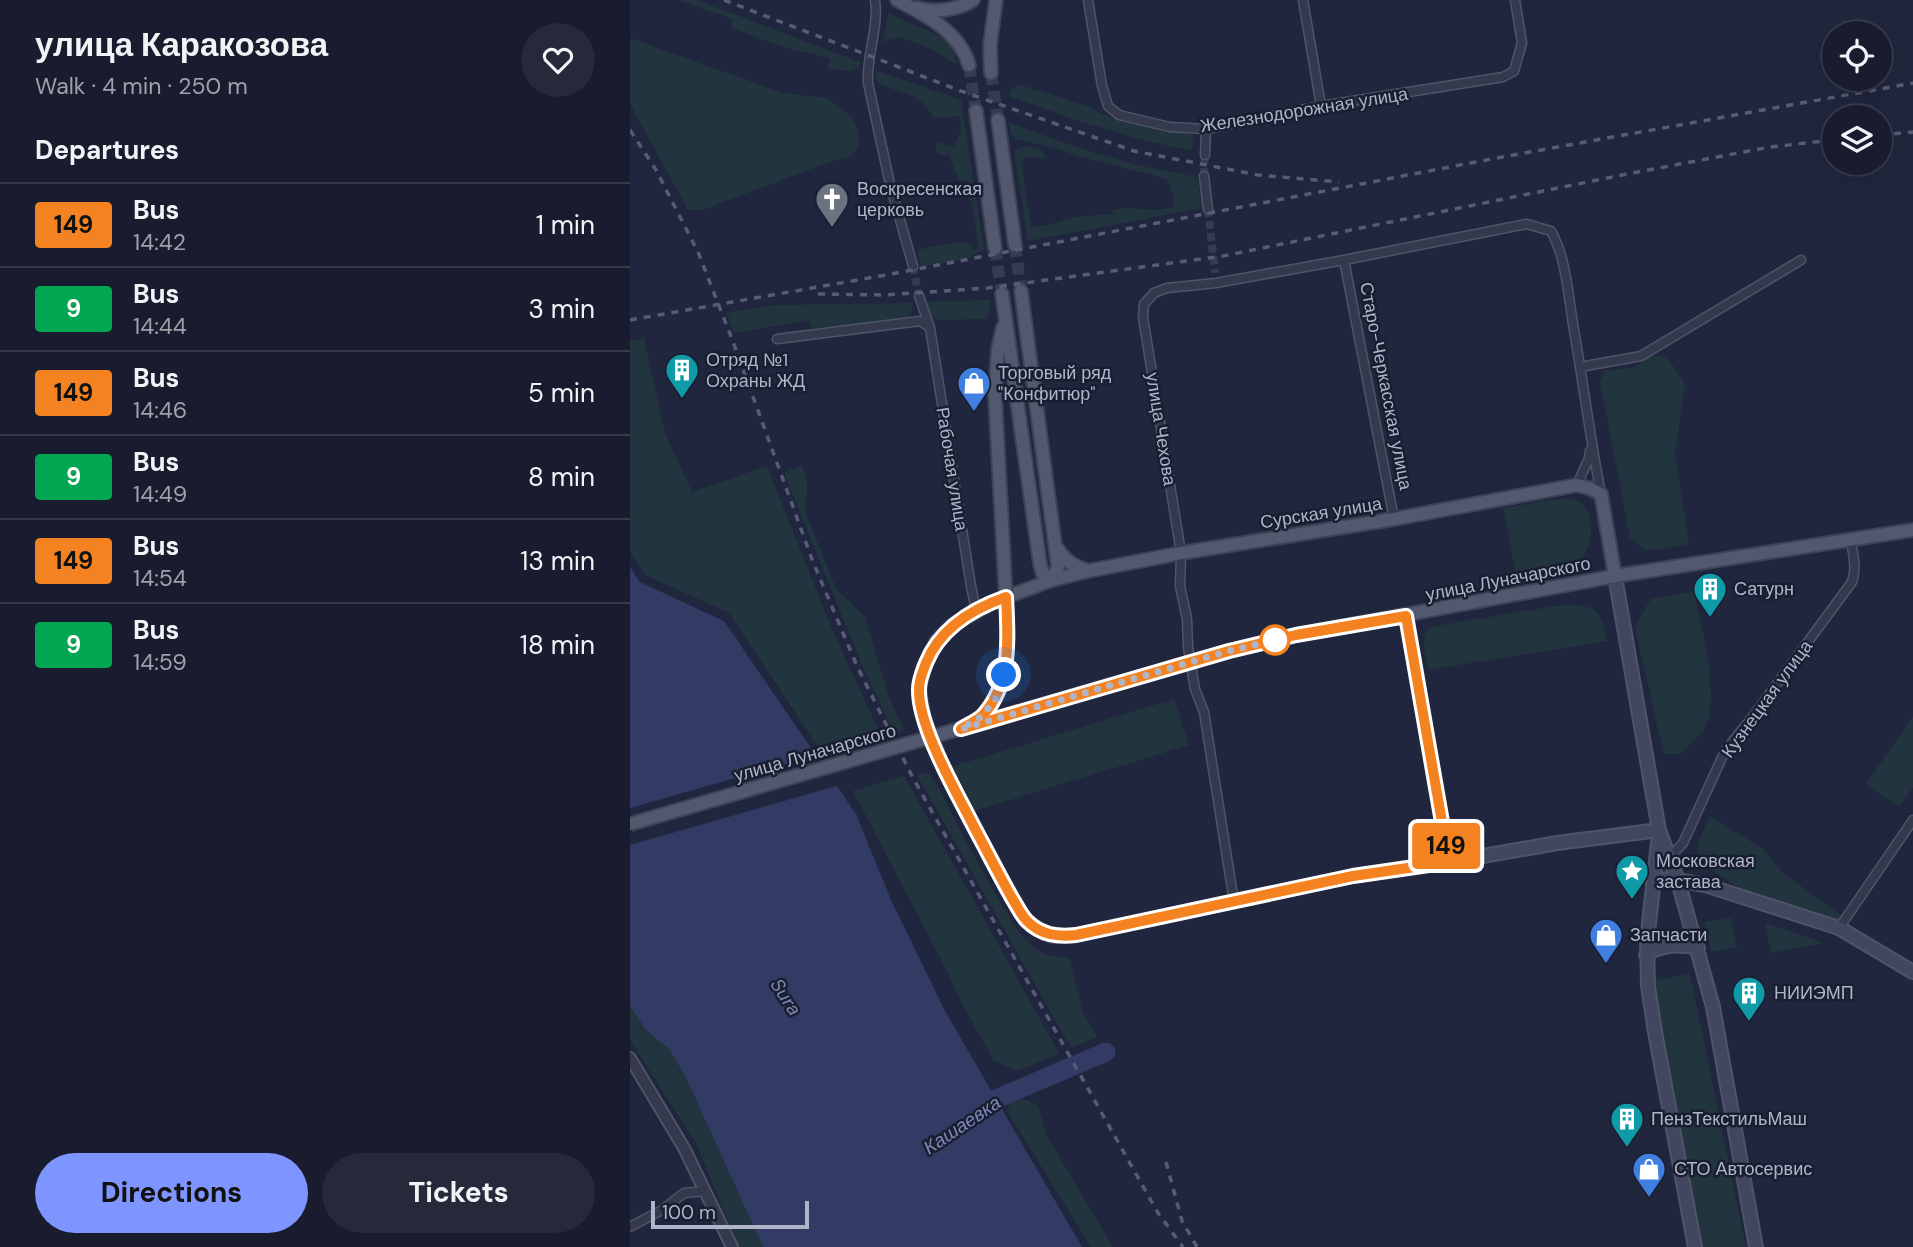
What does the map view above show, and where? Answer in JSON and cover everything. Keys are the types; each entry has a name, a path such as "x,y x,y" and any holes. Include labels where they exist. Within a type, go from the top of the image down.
{"main road":[{"path":"900,2 924,10 946,10 973,0"},
{"path":"991,73 990,46 996,0"},
{"path":"900,2 956,38 969,65"},
{"path":"976,111 995,248"},
{"path":"998,120 1015,245"},
{"path":"1002,294 1040,564 1043,574 1052,580 1058,567 1021,291"},
{"path":"961,729 982,716 997,697 1004,675 1008,637 995,396 998,349 1005,316"},
{"path":"1577,485 1601,494 1659,830 1678,881 1713,1007 1756,1247"},
{"name":"Сурская улица","path":"1234,902 1076,935 1052,936 1025,920 946,774 924,719 919,689 924,667 937,640 954,624 976,610 1052,580 1088,571 1577,485"},
{"name":"улица Луначарского","path":"630,824 1229,651 1296,635 1615,576 1913,530"},
{"path":"1055,545 1071,564 1088,571"},
{"path":"1030,589 1037,578 1040,564"},
{"path":"1406,616 1449,862"},
{"path":"1234,902 1353,876 1557,843 1659,830"},
{"path":"1659,830 1646,955 1648,986 1695,1247"},
{"path":"1653,884 1664,879 1705,886 1839,928 1913,972"},
{"path":"1646,955 1658,948 1686,945 1698,948"}],"street":[{"path":"875,0 874,33 867,71 890,184 913,266"},
{"name":"Железнодорожная улица","path":"1088,0 1102,86 1108,106 1119,115 1170,127 1206,129 1321,106 1503,77 1514,71 1522,43 1515,0"},
{"path":"1303,0 1321,106"},
{"path":"1205,155 1206,129"},
{"path":"1204,176 1208,209"},
{"path":"1344,260 1527,224 1550,231 1557,242 1566,281 1601,494"},
{"name":"улица Чехова","path":"1234,902 1204,712 1195,689 1188,647 1187,619 1181,586 1181,553 1144,327 1144,304 1154,293 1167,288 1216,278 1344,260"},
{"name":"Старо-Черкасская улица","path":"1344,260 1394,519"},
{"path":"1580,367 1641,356 1801,261"},
{"name":"Рабочая улица","path":"919,296 930,328 976,610"},
{"path":"778,339 920,321 930,328"},
{"path":"1577,485 1589,458 1591,444"},
{"name":"Кузнецкая улица","path":"1670,857 1683,843 1725,751 1852,582 1854,561 1851,540"},
{"path":"1839,928 1913,820"},
{"path":"630,1058 684,1148 732,1247"},
{"path":"630,1227 662,1210 684,1193 706,1191"}],"shaded area":[{"path":"678,0 697,0 862,63 852,71 828,69 830,58 793,50 731,28 733,19"},
{"path":"888,13 943,38 952,49 957,65 929,48 905,39 894,38 883,43"},
{"path":"630,38 783,93 827,98 852,117 858,131 859,146 850,157 702,210 688,210 630,104"},
{"path":"875,70 961,100 984,251 974,253 971,258 921,267 917,250 956,242 970,244 973,250 979,248 968,181 958,179 949,155 939,155 936,150 936,144 939,143 954,146 961,130 959,116 934,118 915,98 877,82"},
{"path":"1020,85 1091,107 1110,117 1194,135 1192,151 1079,121 1009,96 1012,88"},
{"path":"1009,123 1137,165 1197,177 1202,208 1028,241 1014,151 1020,147 1042,150 1046,158 1022,159 1031,226 1049,225 1082,216 1113,214 1113,210 1125,208 1164,209 1174,206 1174,200 1167,179 1015,139"},
{"path":"990,300 987,319 936,320 929,313 925,302"},
{"path":"913,303 909,315 899,322 812,328 809,320 734,333 727,313 775,305"},
{"path":"644,338 665,433 692,492 767,466 832,629 883,740 824,756 729,613 645,575 630,552 630,341"},
{"path":"1666,355 1685,384 1675,454 1689,544 1647,551 1630,538 1600,381 1605,371 1636,367 1648,357"},
{"path":"802,465 807,479 806,514 836,589 865,617 889,697 904,730 895,735 862,665 784,473"},
{"path":"1565,498 1580,503 1588,512 1591,533 1588,546 1582,557 1560,572 1518,585 1503,508"},
{"path":"1694,591 1708,663 1711,701 1708,718 1703,731 1680,754 1664,754 1635,629 1651,599"},
{"path":"1555,606 1592,609 1601,619 1607,641 1428,670 1424,642 1430,627"},
{"path":"1174,699 1189,745 974,811 951,767"},
{"path":"1913,716 1913,787 1899,807 1866,784"},
{"path":"928,772 1022,936 1036,949 1048,955 1069,958 1083,1013 1097,1037 1071,1048 917,775"},
{"path":"904,776 1059,1053 1018,1071 994,1061 853,791"},
{"path":"1710,816 1763,849 1783,873 1843,917 1836,923 1751,895 1697,861 1698,842"},
{"path":"1731,918 1737,947 1711,952 1705,922"},
{"path":"1765,923 1824,943 1771,953"},
{"path":"1690,974 1746,1247 1698,1247 1659,1034 1656,980"},
{"path":"630,1006 646,1030 670,1050 687,1080 763,1247 739,1247 696,1143 630,1040"},
{"path":"1026,1099 1038,1106 1046,1134 1113,1247 1091,1247 1007,1111 1011,1101"}],"water":[{"name":"Sura","path":"630,567 640,582 724,621 856,814 892,902 945,1011 1082,1247 763,1247 687,1080 670,1050 646,1030 630,1006"}],"pier":[{"path":"819,754 840,785 630,845 630,808"}],"waterway":[{"name":"Кашаевка","path":"974,1115 996,1099 1106,1052"}],"tunnel":[{"path":"969,65 976,111"},
{"path":"991,73 998,120"},
{"path":"1204,176 1205,155"},
{"path":"1208,209 1215,273"},
{"path":"1015,245 1021,291"},
{"path":"995,248 1002,294"},
{"path":"913,266 919,296"}],"railway":[{"path":"724,0 961,91 1134,151 1258,175 1339,182"},
{"path":"630,320 886,275 1502,157 1913,83"},
{"path":"630,130 656,170 698,252 813,562 857,666 913,778 1158,1213 1183,1247"},
{"path":"1892,134 1913,132"},
{"path":"818,294 884,295 988,288 1223,256 1622,175 1770,147 1822,141"},
{"path":"1166,1162 1182,1221 1197,1247"}],"bus line":[{"name":"149","path":"1006,597 1008,637 1004,675 997,697 982,716 961,729 1229,651 1296,635 1406,616 1449,862 1353,876 1076,935 1052,936 1038,929 1025,920 1003,883 946,774 924,719 919,689 924,667 937,640 954,624 976,610 1006,597"}],"place":[{"name":"Воскресенская церковь","path":"832,229"},
{"name":"Отряд №1 Охраны ЖД","path":"682,400"},
{"name":"Торговый ряд \"Конфитюр\"","path":"974,413"},
{"name":"Сатурн","path":"1710,619"},
{"name":"Московская застава","path":"1632,901"},
{"name":"Запчасти","path":"1606,965"},
{"name":"НИИЭМП","path":"1749,1023"},
{"name":"ПензТекстильМаш","path":"1627,1149"},
{"name":"СТО Автосервис","path":"1649,1199"}],"route":[{"path":"1004,675 997,697 982,716 961,729 1275,640"}]}
